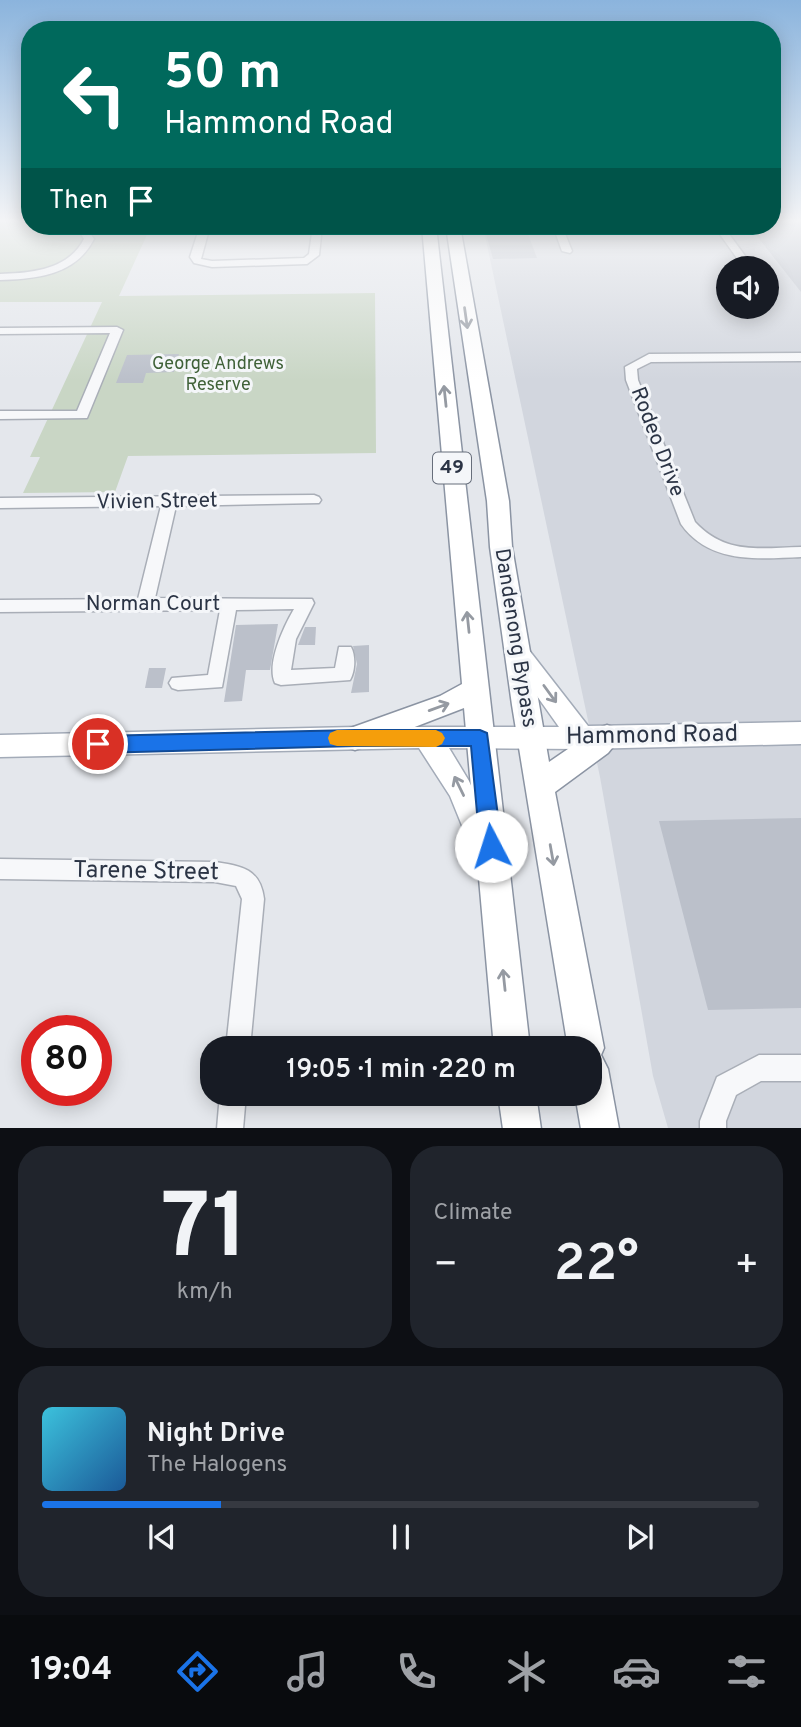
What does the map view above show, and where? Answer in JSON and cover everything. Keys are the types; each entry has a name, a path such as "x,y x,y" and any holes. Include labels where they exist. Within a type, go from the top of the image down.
{"highway":[{"name":"Dandenong Bypass","path":"434,275 511,1036"},
{"name":"Dandenong Bypass","path":"460,275 494,476 501,547 530,738 584,1036"},
{"path":"355,738 449,704 475,690"},
{"path":"540,788 553,773 591,753 595,738"},
{"path":"519,1106 522,1128"},
{"path":"596,1106 600,1128"}],"main road":[{"path":"517,651 595,738"},
{"name":"Hammond Road","path":"0,747 355,738 595,738 801,733"},
{"path":"426,738 447,763 458,782 493,873"}],"street":[{"path":"0,277 28,275"},
{"path":"0,331 117,330 82,415 0,415"},
{"name":"Rodeo Drive","path":"801,357 649,358 631,367 632,380 688,524 699,538 711,546 736,553 801,552"},
{"name":"Vivien Street","path":"0,503 314,500"},
{"path":"145,604 170,501"},
{"name":"Norman Court","path":"0,606 306,603 292,624 285,642 281,678 344,675 345,652"},
{"path":"178,682 216,682 229,604"},
{"name":"Tarene Street","path":"0,869 215,872 242,877 252,890 253,899 239,1036"},
{"path":"713,1128 712,1121 726,1086 760,1068 801,1068"},
{"path":"230,1128 232,1106"}],"shaded area":[{"path":"493,275 716,275 716,319 779,319 779,275 801,275 801,1128 668,1128 653,1076 600,777"}],"green space":[{"name":"George Andrews Reserve","path":"0,275 129,275 119,296 375,293 376,453 128,456 115,492 23,493 40,457 30,457 102,302 0,302"}],"building":[{"path":"787,275 801,275 801,292"},
{"path":"179,354 174,372 146,373 143,383 116,383 127,355"},
{"path":"278,624 270,670 246,670 242,701 224,702 236,625"},
{"path":"305,627 316,627 315,645 298,645"},
{"path":"369,645 369,692 351,693 357,664 353,646"},
{"path":"149,668 166,668 162,688 145,688"},
{"path":"801,818 801,1008 708,1010 659,821"}],"slow traffic":[{"path":"337,738 436,738"}],"route":[{"path":"98,744 480,738 491,846"}]}
